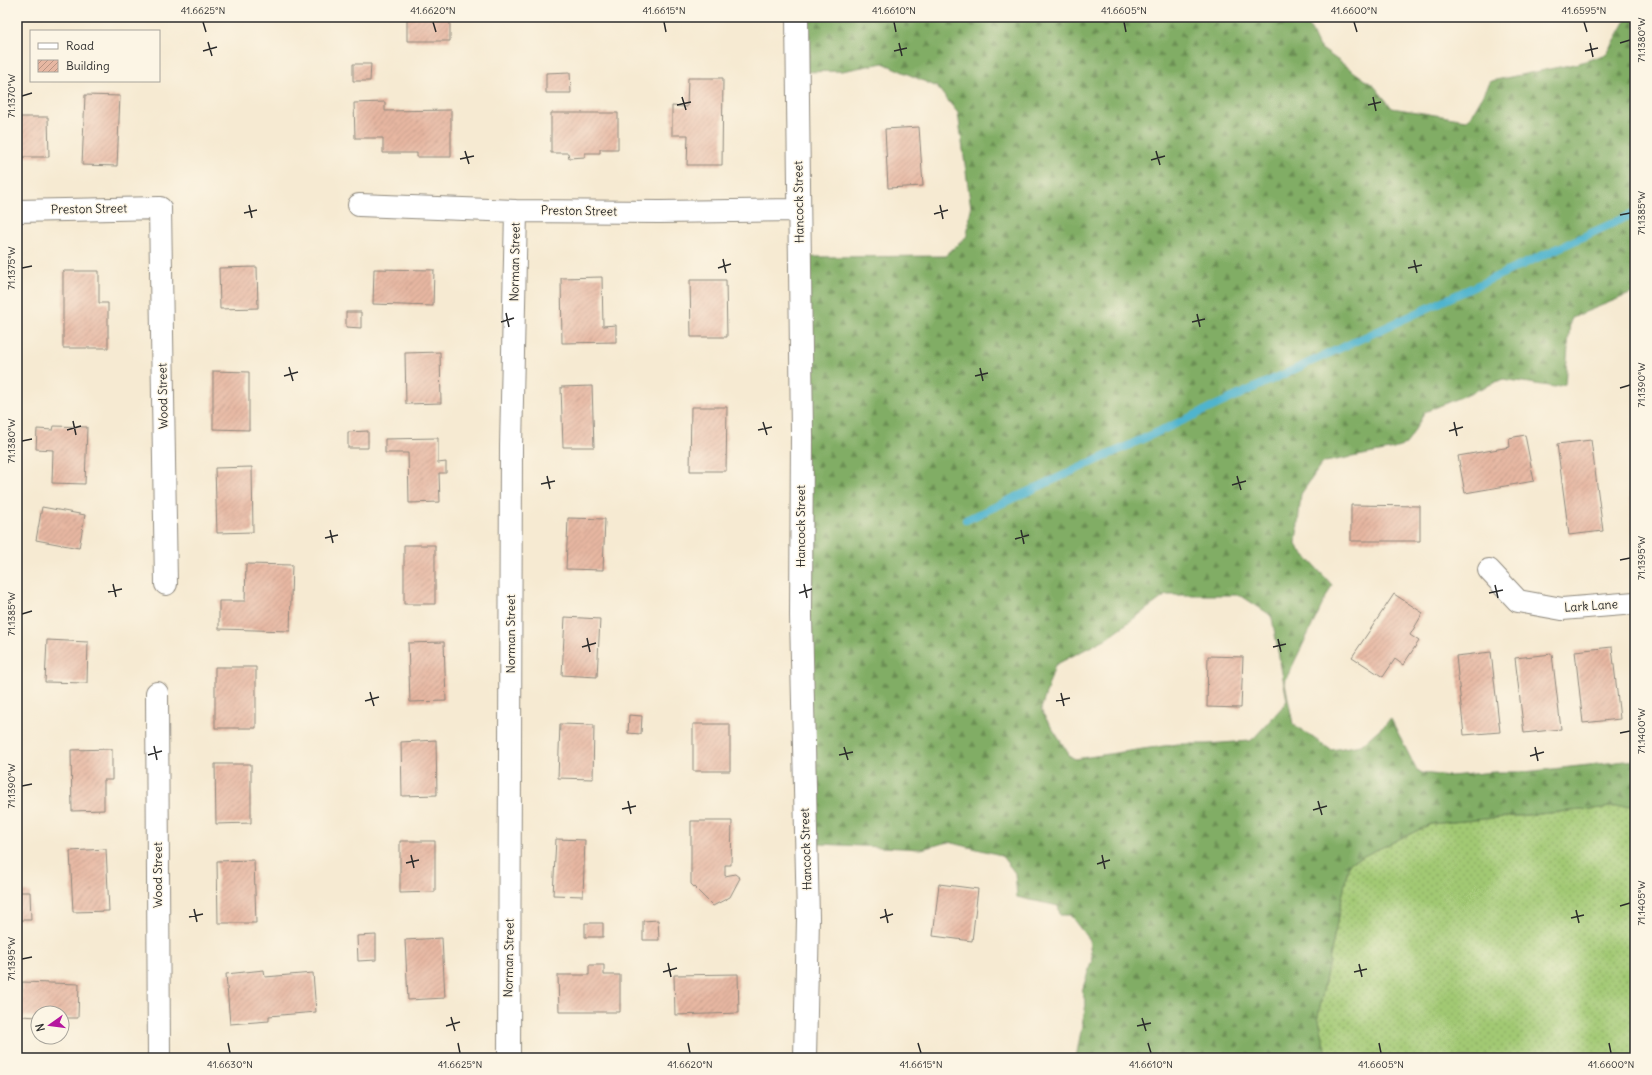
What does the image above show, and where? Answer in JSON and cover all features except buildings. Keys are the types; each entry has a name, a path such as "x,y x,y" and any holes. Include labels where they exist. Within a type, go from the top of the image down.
{"street":[{"name":"Hancock Street","path":"797,17 802,434 801,616 808,918 805,1058"},
{"name":"Preston Street","path":"359,205 516,210 660,212 799,210"},
{"name":"Preston Street","path":"17,211 160,208"},
{"name":"Wood Street","path":"160,208 166,584"},
{"name":"Norman Street","path":"509,1058 511,455 516,210"},
{"name":"Lark Lane","path":"1489,570 1518,601 1562,609 1635,603"},
{"name":"Wood Street","path":"157,693 159,1058"}],"green space":[{"path":"799,17 1305,17 1319,47 1374,86 1392,108 1466,120 1471,116 1491,81 1579,63 1607,54 1628,17 1635,17 1635,292 1573,317 1570,322 1565,384 1555,387 1503,379 1425,412 1406,445 1390,450 1325,462 1321,465 1301,494 1296,543 1298,548 1332,585 1285,683 1293,724 1331,750 1361,745 1391,719 1416,769 1422,773 1450,776 1494,772 1524,772 1635,760 1635,805 1431,824 1349,863 1318,1016 1328,1058 1076,1058 1086,1004 1082,991 1092,960 1089,940 1070,915 1060,915 1058,906 1017,897 1015,873 1001,855 949,842 921,849 820,844 810,845 803,258 945,256 967,236 971,208 958,113 937,87 883,63 842,71 803,72","holes":["1166,595 1240,595 1269,614 1272,618 1287,700 1254,738 1250,741 1207,744 1177,744 1075,759 1070,756 1041,709 1055,665 1107,638"]},
{"path":"1635,805 1635,1058 1328,1058 1318,1016 1349,863 1431,824"}],"waterway":[{"path":"966,520 1635,213"}]}
